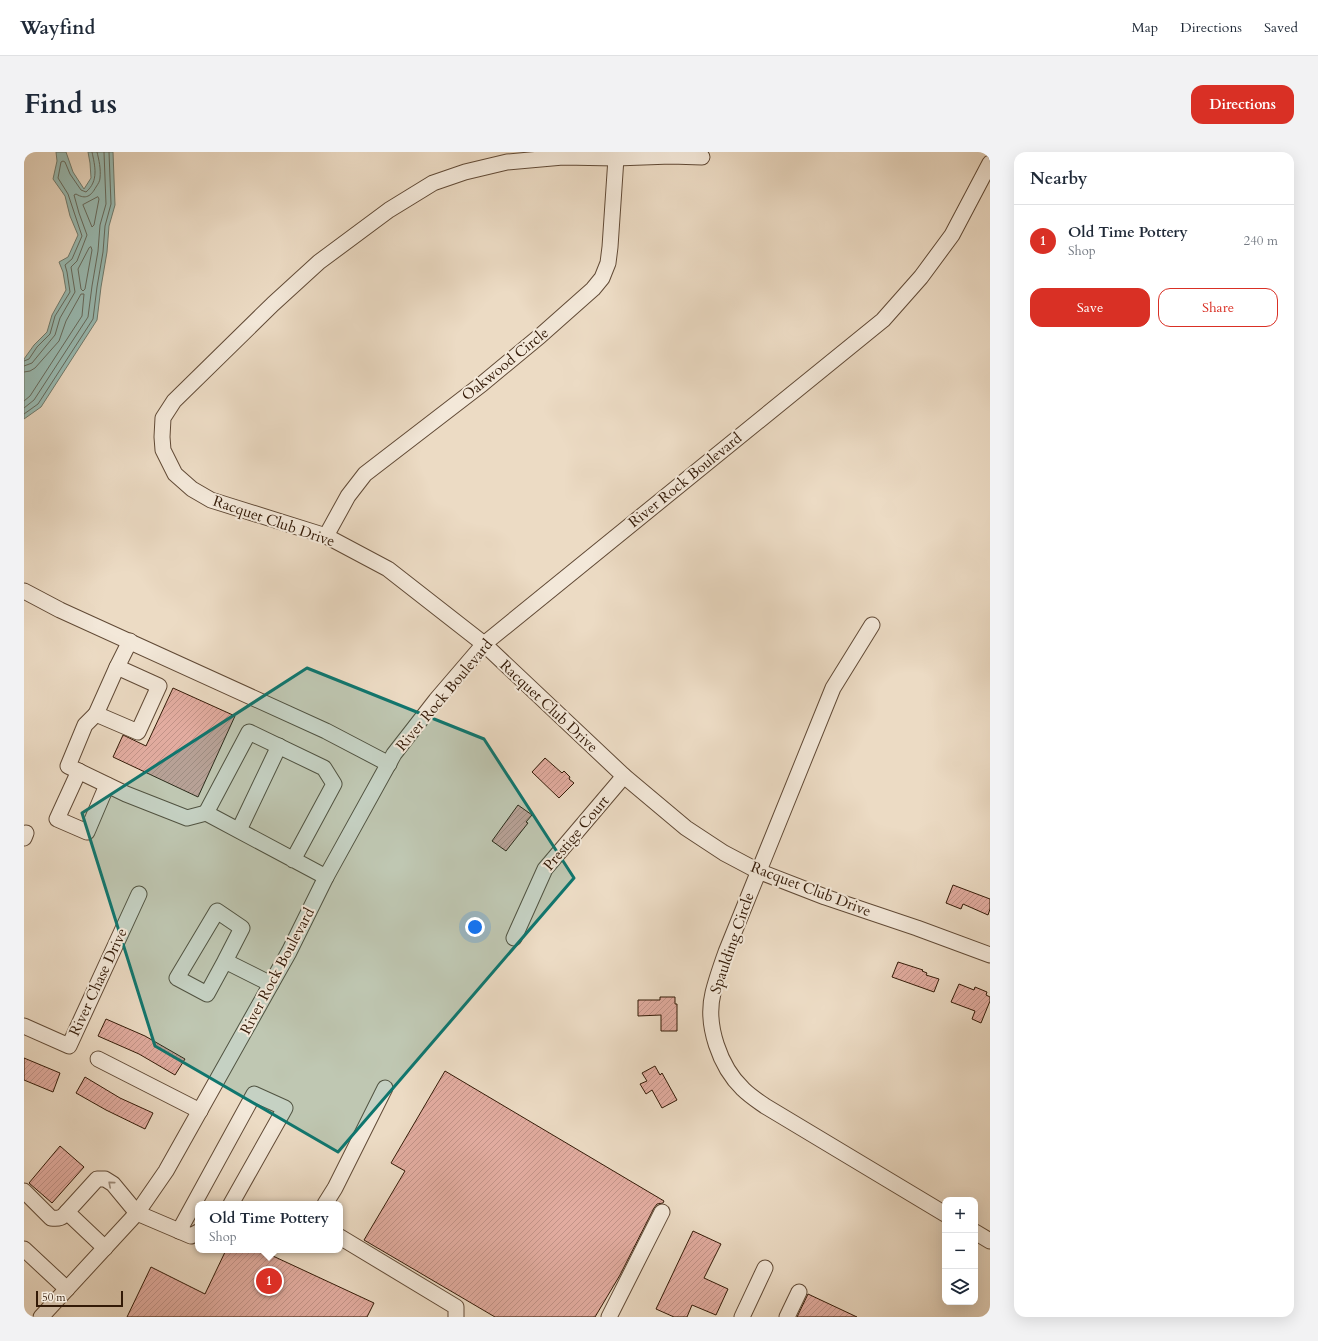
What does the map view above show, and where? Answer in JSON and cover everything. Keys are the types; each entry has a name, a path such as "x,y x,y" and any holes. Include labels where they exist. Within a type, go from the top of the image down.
{"street":[{"name":"Racquet Club Drive","path":"702,157 563,157 506,162 465,172 433,183 389,210 319,262 273,304 174,401 163,418 163,450 175,474 192,489 211,500 326,536 388,569 484,644 624,776 686,828 724,853 758,871 825,897 917,928 990,955"},
{"name":"Oakwood Circle","path":"326,536 348,496 365,474 529,346 593,289 602,278 608,263 610,247 616,158"},
{"name":"River Rock Boulevard","path":"41,1317 137,1213 166,1171 289,952 326,877 394,754 436,700 484,644 883,320 921,277 952,235 990,163"},
{"path":"24,591 60,610 326,732 389,764"},
{"name":"Spaulding Circle","path":"872,625 833,688 726,952 712,995 711,1013 713,1032 717,1049 726,1068 742,1089 765,1106 942,1212"},
{"path":"130,642 96,714 85,726 68,766 126,794 188,818 206,813 326,877"},
{"path":"96,714 138,732 159,686 117,667"},
{"path":"206,813 249,732 324,768 334,784 294,860"},
{"path":"239,830 279,746"},
{"path":"79,771 57,819 87,832 107,785"},
{"name":"Prestige Court","path":"514,938 545,869 624,776"},
{"name":"River Chase Drive","path":"24,1026 69,1046 139,894"},
{"path":"217,912 242,928 224,961 207,994 177,978 217,912"},
{"path":"224,961 271,984"},
{"path":"98,1059 200,1111"},
{"path":"327,1201 335,1188 385,1088"},
{"path":"195,1201 254,1094 285,1108 233,1201"},
{"path":"24,1191 51,1218 58,1219 63,1217 68,1212 97,1179 105,1179 112,1184 137,1213 191,1236 195,1234"},
{"path":"179,1231 195,1202"},
{"path":"68,1212 105,1248"},
{"path":"609,1317 662,1212"},
{"path":"977,1233 990,1241"},
{"path":"343,1239 456,1307 456,1317"},
{"path":"24,1249 67,1289"},
{"path":"742,1317 765,1268"},
{"path":"787,1317 798,1292"}],"highlighted area":[{"path":"307,668 484,739 574,878 338,1152 155,1046 82,813"}],"water":[{"path":"56,152 66,152 73,172 84,189 91,178 88,152 113,152 115,205 109,226 107,252 97,320 41,407 24,419 24,359 34,345 47,332 52,315 66,290 63,272 59,262 68,257 78,235 70,216 65,196 53,179 57,161"}],"building":[{"path":"173,688 235,716 198,797 113,757 123,735 146,746"},
{"path":"545,758 562,773 564,771 570,777 569,779 574,783 559,798 532,772"},
{"path":"518,805 532,815 526,822 528,823 506,851 492,841"},
{"path":"953,885 990,899 990,909 988,915 963,904 961,909 946,903"},
{"path":"898,962 923,970 922,971 927,973 926,975 939,979 934,992 892,977"},
{"path":"959,984 974,990 975,987 987,992 986,995 990,997 990,1001 981,1023 972,1019 975,1011 951,1002"},
{"path":"660,997 675,997 675,1004 677,1004 677,1031 661,1031 661,1015 638,1016 638,1000 660,1000"},
{"path":"106,1019 145,1036 185,1059 175,1075 139,1054 98,1036"},
{"path":"24,1058 60,1073 53,1092 24,1080"},
{"path":"655,1066 660,1075 662,1073 677,1100 662,1108 652,1090 646,1094 640,1084 647,1081 642,1073"},
{"path":"445,1071 664,1201 663,1203 657,1204 654,1208 620,1275 595,1317 495,1317 364,1240 405,1171 391,1163"},
{"path":"85,1077 120,1098 153,1113 145,1129 76,1093"},
{"path":"60,1146 84,1167 52,1203 29,1183"},
{"path":"693,1231 721,1244 704,1278 728,1289 716,1315 692,1305 687,1317 674,1317 656,1309"},
{"path":"225,1253 266,1253 374,1303 367,1317 127,1317 151,1267 205,1294"},
{"path":"808,1294 857,1317 797,1317"}],"place":[{"name":"Old Time Pottery","path":"269,1281"}]}
